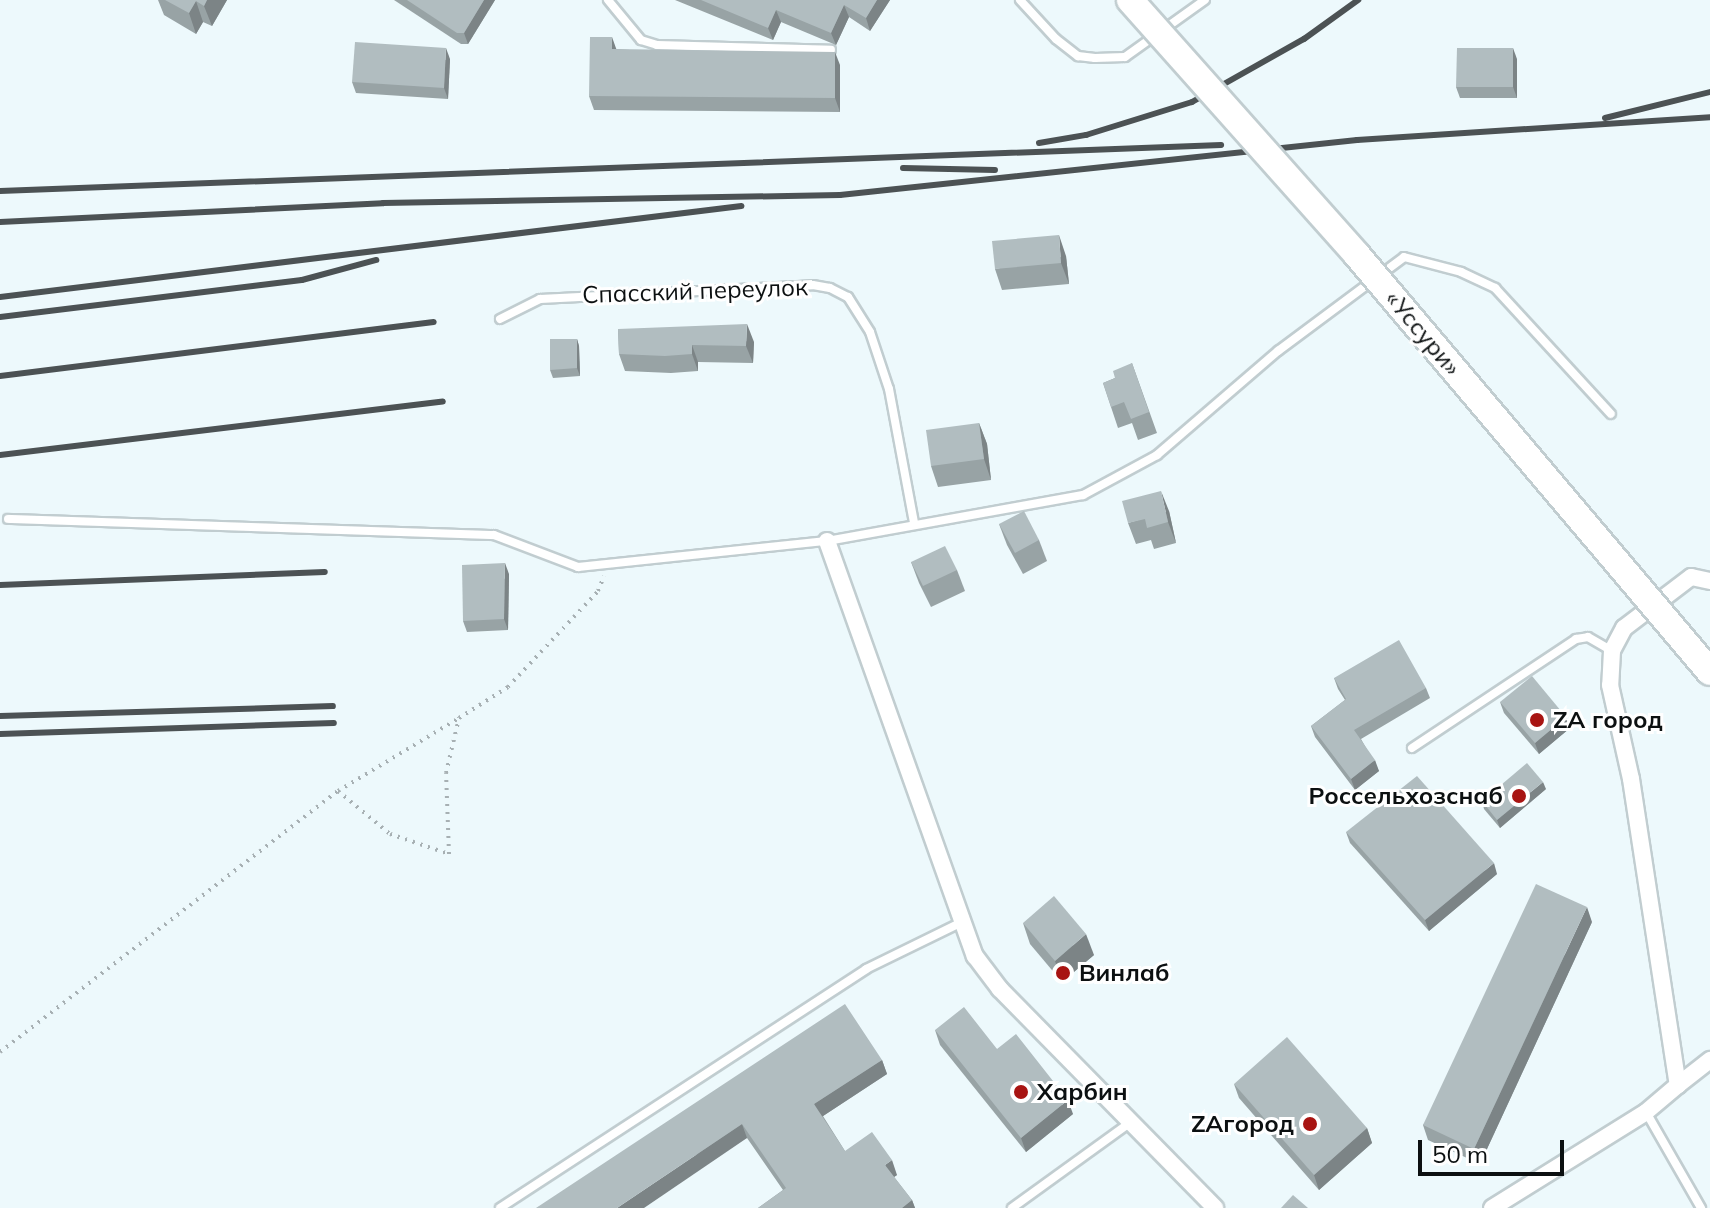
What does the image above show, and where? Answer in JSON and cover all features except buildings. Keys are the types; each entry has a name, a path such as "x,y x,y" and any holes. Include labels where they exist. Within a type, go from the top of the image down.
{"highway":[{"name":"«Уссури»","path":"1130,0 1368,267 1710,672"}],"street":[{"path":"827,541 960,923 975,956 1000,989 1215,1208"},
{"path":"1678,1085 1631,779 1610,685 1612,651 1624,628 1691,577 1710,581"},
{"path":"1492,1208 1646,1112 1710,1060"}],"lane":[{"path":"608,0 641,40 657,45 831,50"},
{"path":"1020,0 1056,39 1078,56 1095,58 1125,57 1205,0"},
{"path":"8,519 494,535 578,567 827,541 1083,495 1187,432 1278,351 1404,257 1461,272 1495,288 1611,414"},
{"name":"Спасский переулок","path":"500,319 540,299 813,285 830,288 848,297 870,332 889,389 914,523"},
{"path":"1412,748 1576,639 1588,637 1612,651"},
{"path":"500,1208 866,969 960,923"},
{"path":"1646,1112 1701,1208"},
{"path":"1012,1208 1132,1122"}],"path":[{"path":"0,1052 338,791 508,687 598,591 609,564"},
{"path":"338,791 390,834 449,854 446,773 459,718"}],"railway":[{"path":"1039,143 1086,135 1192,102 1304,39 1358,0"},
{"path":"1605,118 1710,92"},
{"path":"0,222 383,203 840,195 1357,140 1710,117"},
{"path":"0,191 1221,145"},
{"path":"903,168 995,170"},
{"path":"0,297 741,206"},
{"path":"0,317 302,280 376,260"},
{"path":"0,376 434,322"},
{"path":"0,455 443,401"},
{"path":"0,585 325,572"},
{"path":"0,716 333,706"},
{"path":"0,734 334,723"}],"place":[{"name":"ZA город","path":"1537,720"},
{"name":"Россельхозснаб","path":"1519,796"},
{"name":"Винлаб","path":"1063,973"},
{"name":"Харбин","path":"1021,1092"},
{"name":"ZAгород","path":"1310,1124"}]}
